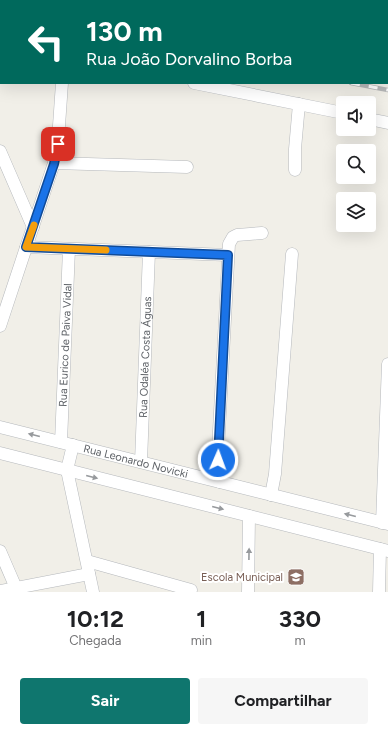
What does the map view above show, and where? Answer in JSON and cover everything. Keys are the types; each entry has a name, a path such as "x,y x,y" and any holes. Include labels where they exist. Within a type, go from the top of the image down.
{"street":[{"path":"0,326 54,164 58,144 62,84"},
{"path":"199,84 336,112"},
{"path":"295,170 295,149 299,104"},
{"path":"376,120 388,122"},
{"path":"0,151 33,227"},
{"path":"54,164 187,167"},
{"path":"220,482 218,450 229,244 233,237 262,233"},
{"path":"26,247 228,255"},
{"name":"Rua Eurico de Paiva Vidal","path":"69,249 67,470 93,592"},
{"name":"Rua Odaléa Costa Águas","path":"141,462 149,252"},
{"path":"271,495 275,474 292,254"},
{"path":"385,524 388,364"},
{"name":"Rua Leonardo Novicki","path":"0,427 385,524"},
{"path":"0,454 384,550 379,592"},
{"path":"248,592 249,516"},
{"path":"0,551 16,588"},
{"path":"87,562 191,590"},
{"path":"0,591 89,574"}],"railway":[{"path":"356,84 388,90"}],"slow traffic":[{"path":"34,225 26,247 106,250"}],"place":[{"name":"Escola Municipal","path":"296,577"}],"route":[{"path":"58,144 54,164 26,247 228,255 218,460"}]}
